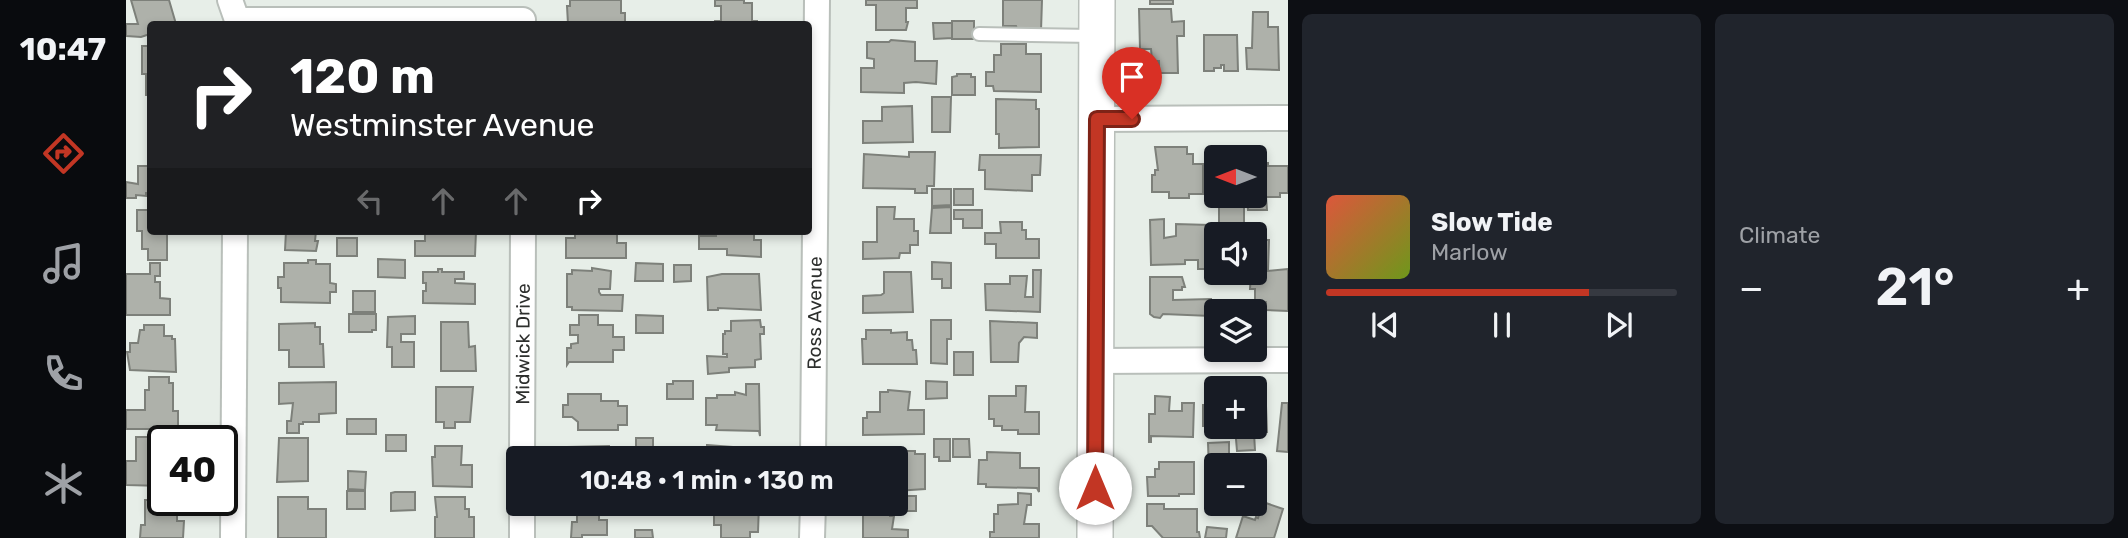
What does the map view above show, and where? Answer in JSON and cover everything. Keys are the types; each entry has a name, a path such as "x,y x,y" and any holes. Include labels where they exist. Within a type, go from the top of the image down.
{"street":[{"name":"Ross Avenue","path":"813,446 817,0"},
{"path":"1095,538 1097,0"},
{"path":"234,15 523,15"},
{"path":"1097,119 1288,118"},
{"path":"233,538 235,235"},
{"name":"Midwick Drive","path":"522,446 523,235"},
{"path":"1096,361 1288,360"},
{"path":"522,516 522,538"},
{"path":"812,538 813,516"}],"lane":[{"path":"979,34 1097,37"}],"building":[{"path":"131,0 169,0 175,21 147,21 147,35 126,36 126,24 138,24"},
{"path":"570,0 621,0 621,13 625,13 625,21 568,21 567,6 570,6"},
{"path":"715,0 744,0 744,3 752,3 752,21 721,21 721,6 715,6"},
{"path":"866,0 917,0 917,8 906,8 906,30 876,30 876,5 866,5"},
{"path":"1003,0 1042,0 1041,31 1003,26"},
{"path":"1150,0 1173,0 1173,4 1150,4"},
{"path":"1139,9 1171,9 1172,22 1184,21 1184,36 1177,36 1178,73 1159,73 1159,61 1152,61 1151,49 1140,49"},
{"path":"1253,12 1268,12 1268,27 1278,27 1279,70 1247,69 1246,48 1252,48"},
{"path":"952,21 974,21 974,39 952,39"},
{"path":"933,23 952,23 952,38 934,39"},
{"path":"1204,35 1237,35 1238,71 1224,71 1224,65 1221,65 1221,68 1214,68 1214,71 1204,71"},
{"path":"867,42 915,42 915,61 937,61 936,84 904,83 904,93 861,92 861,68 874,68 874,59 867,58"},
{"path":"1001,44 1026,44 1026,54 1041,54 1041,92 994,91 993,86 986,86 986,72 994,72 994,55 1001,55"},
{"path":"142,46 147,46 147,95 146,74 142,74"},
{"path":"957,74 971,74 971,77 975,77 975,95 952,95 952,77"},
{"path":"932,97 951,97 950,132 932,132"},
{"path":"996,99 1036,100 1036,109 1039,109 1039,147 999,148 999,134 996,134"},
{"path":"912,106 913,142 863,143 863,121 882,121 882,107"},
{"path":"1155,147 1187,147 1187,154 1193,154 1193,164 1203,164 1203,194 1189,194 1189,198 1169,198 1169,192 1152,192 1152,175 1158,170"},
{"path":"909,152 935,152 934,186 927,186 927,193 915,193 915,189 863,188 864,154 909,157"},
{"path":"980,155 1041,155 1040,175 1032,175 1032,191 985,189 985,170 979,170"},
{"path":"1267,163 1268,166 1288,166 1288,193 1280,193 1280,197 1267,197"},
{"path":"138,166 147,166 146,196 126,198 126,182 138,184"},
{"path":"932,189 951,189 951,205 932,206"},
{"path":"954,189 973,189 973,205 954,205"},
{"path":"877,207 895,207 894,219 914,219 914,231 918,231 918,245 910,245 910,253 900,253 899,258 863,259 863,242 877,242"},
{"path":"951,207 951,233 930,233 932,208"},
{"path":"1219,208 1244,208 1244,222 1219,222"},
{"path":"1248,208 1267,210 1248,210"},
{"path":"137,210 147,210 147,235 167,235 167,260 148,260 148,249 142,249 142,231 137,231"},
{"path":"954,210 982,210 982,228 963,228 963,219 954,219"},
{"path":"1164,219 1164,238 1176,236 1176,224 1204,225 1204,269 1198,269 1198,260 1185,260 1185,264 1151,265 1150,220"},
{"path":"1000,222 1022,222 1026,239 1039,239 1039,258 996,258 996,244 985,244 985,233 1001,233"},
{"path":"286,235 316,235 315,241 318,241 316,251 285,250"},
{"path":"425,235 476,235 475,256 415,256 415,241 425,241"},
{"path":"575,235 617,235 617,243 626,243 626,258 566,258 566,238 575,238"},
{"path":"754,235 754,240 761,240 761,257 727,255 727,249 699,249 699,236"},
{"path":"337,238 357,238 357,256 337,256"},
{"path":"1269,240 1268,271 1288,269 1288,311 1267,310 1267,299 1255,299 1255,289 1250,289 1250,285 1267,285"},
{"path":"378,259 405,260 405,278 378,277"},
{"path":"308,260 316,260 316,264 330,264 330,283 336,284 336,292 330,292 330,303 281,302 278,277 284,277 284,263 308,263"},
{"path":"932,262 951,263 951,288 942,288 942,279 932,279"},
{"path":"150,263 160,263 160,276 155,276 155,282 160,282 160,298 170,299 170,315 126,315 126,274 150,274"},
{"path":"636,263 663,264 663,281 635,281"},
{"path":"674,265 691,265 691,281 674,282"},
{"path":"592,268 611,271 610,289 599,289 599,292 601,295 623,295 622,311 572,310 572,307 567,307 567,274 572,274 572,270 592,271"},
{"path":"438,269 442,269 442,272 464,272 464,279 455,279 455,283 475,284 475,304 423,303 426,283 423,283 423,272 438,272"},
{"path":"1033,270 1041,270 1040,312 986,310 985,284 1010,284 1010,276 1027,276 1025,297 1033,297"},
{"path":"884,272 911,272 913,312 863,313 863,296 884,293"},
{"path":"722,274 759,274 761,310 708,310 707,277"},
{"path":"1150,277 1182,277 1185,287 1182,287 1182,290 1173,290 1173,300 1204,299 1204,316 1163,314 1160,318 1150,314"},
{"path":"353,291 375,291 375,312 353,312"},
{"path":"349,314 376,314 376,330 349,332"},
{"path":"579,315 598,315 598,325 613,325 613,337 624,337 624,350 613,350 613,362 569,362 567,365 567,348 578,343 578,335 570,335 570,325 579,325"},
{"path":"636,315 663,316 663,333 636,333"},
{"path":"415,316 415,334 401,334 401,342 414,342 414,367 392,367 392,347 387,347 388,317"},
{"path":"760,320 764,334 760,334 761,359 755,360 755,367 729,368 729,372 708,374 707,356 727,357 727,354 723,354 723,334 725,331 731,331 731,321"},
{"path":"931,320 951,320 951,339 947,339 947,364 931,363"},
{"path":"990,321 1037,323 1037,338 1024,337 1019,343 1018,362 991,362"},
{"path":"441,322 468,322 469,347 475,346 476,371 441,371"},
{"path":"315,323 315,327 320,327 324,367 289,367 289,350 279,350 279,324"},
{"path":"144,325 164,325 164,336 172,336 172,339 175,339 176,372 130,370 127,352 130,352 130,343 138,343 140,330 144,330"},
{"path":"866,330 907,332 907,340 912,340 913,350 916,350 917,364 863,364 862,339 866,339"},
{"path":"954,352 973,352 973,375 954,375"},
{"path":"149,377 169,377 169,383 173,383 173,411 178,411 178,425 147,425 147,429 126,429 126,410 145,410 145,390 149,390"},
{"path":"673,381 693,381 693,399 667,399 667,384 673,384"},
{"path":"926,381 947,382 947,398 926,399"},
{"path":"336,382 336,413 319,414 319,422 303,422 299,424 299,433 287,433 287,421 291,421 293,403 279,404 279,383"},
{"path":"746,384 759,384 760,436 759,431 716,430 717,425 706,425 706,398 735,395 735,392 746,395"},
{"path":"1016,386 1026,386 1025,412 1039,412 1039,434 1018,434 1018,430 1002,430 1002,426 994,426 994,419 989,419 989,396 1016,396"},
{"path":"436,387 473,387 470,422 455,422 455,428 444,428 444,422 436,422"},
{"path":"880,392 910,392 908,410 924,410 924,434 863,435 863,418 867,418 867,412 880,412"},
{"path":"568,394 601,394 601,401 618,401 618,406 627,406 627,425 618,425 618,430 578,430 578,422 572,417 563,417 563,405 568,405"},
{"path":"1155,396 1170,397 1169,411 1182,411 1182,403 1194,403 1193,437 1151,436 1149,442 1149,414 1155,414"},
{"path":"1282,403 1288,403 1288,452 1277,451"},
{"path":"347,419 376,419 376,434 347,434"},
{"path":"386,435 406,435 406,451 386,451"},
{"path":"136,437 147,437 147,486 126,485 126,461 136,461"},
{"path":"279,438 308,438 308,481 277,482"},
{"path":"636,438 653,438 653,446 636,446"},
{"path":"934,439 950,439 950,461 939,461 939,457 934,457"},
{"path":"953,439 969,439 970,457 953,457"},
{"path":"1236,439 1254,439 1255,450 1237,451"},
{"path":"1229,442 1229,453 1208,453 1208,443"},
{"path":"435,446 462,446 461,465 472,465 472,487 433,486 432,457 435,457"},
{"path":"908,451 925,454 925,489 908,490"},
{"path":"987,452 1020,453 1020,468 1039,468 1039,492 1037,488 986,487 986,484 978,484 979,460 987,460"},
{"path":"1159,462 1194,462 1194,494 1148,496 1147,477 1155,477"},
{"path":"348,471 366,472 365,490 348,489"},
{"path":"347,491 365,491 365,509 347,509"},
{"path":"415,492 415,510 391,511 391,493"},
{"path":"1018,493 1031,494 1031,505 1027,505 1024,524 1039,524 1039,538 990,538 990,532 994,532 994,514 998,514 998,505 1018,504"},
{"path":"908,496 916,496 916,511 908,511"},
{"path":"278,497 308,497 308,509 326,509 326,538 278,538"},
{"path":"435,497 465,497 465,509 469,509 469,517 474,517 474,538 435,538"},
{"path":"147,500 147,516 177,516 177,521 184,521 183,538 140,538 141,525 145,525"},
{"path":"1267,503 1283,509 1274,538 1236,538 1243,516 1255,520 1267,516"},
{"path":"1147,504 1164,504 1164,509 1197,509 1197,532 1200,538 1163,538 1152,526 1147,526"},
{"path":"577,516 599,516 599,520 607,520 607,535 571,538 572,522 577,522"},
{"path":"714,516 759,516 758,532 750,532 750,538 721,538 721,525 714,525"},
{"path":"863,516 894,516 892,529 908,530 908,538 863,538"},
{"path":"1207,527 1227,529 1226,538 1205,538"},
{"path":"635,530 652,530 653,538 635,538"}],"route":[{"path":"1095,488 1097,119 1132,119"}]}
